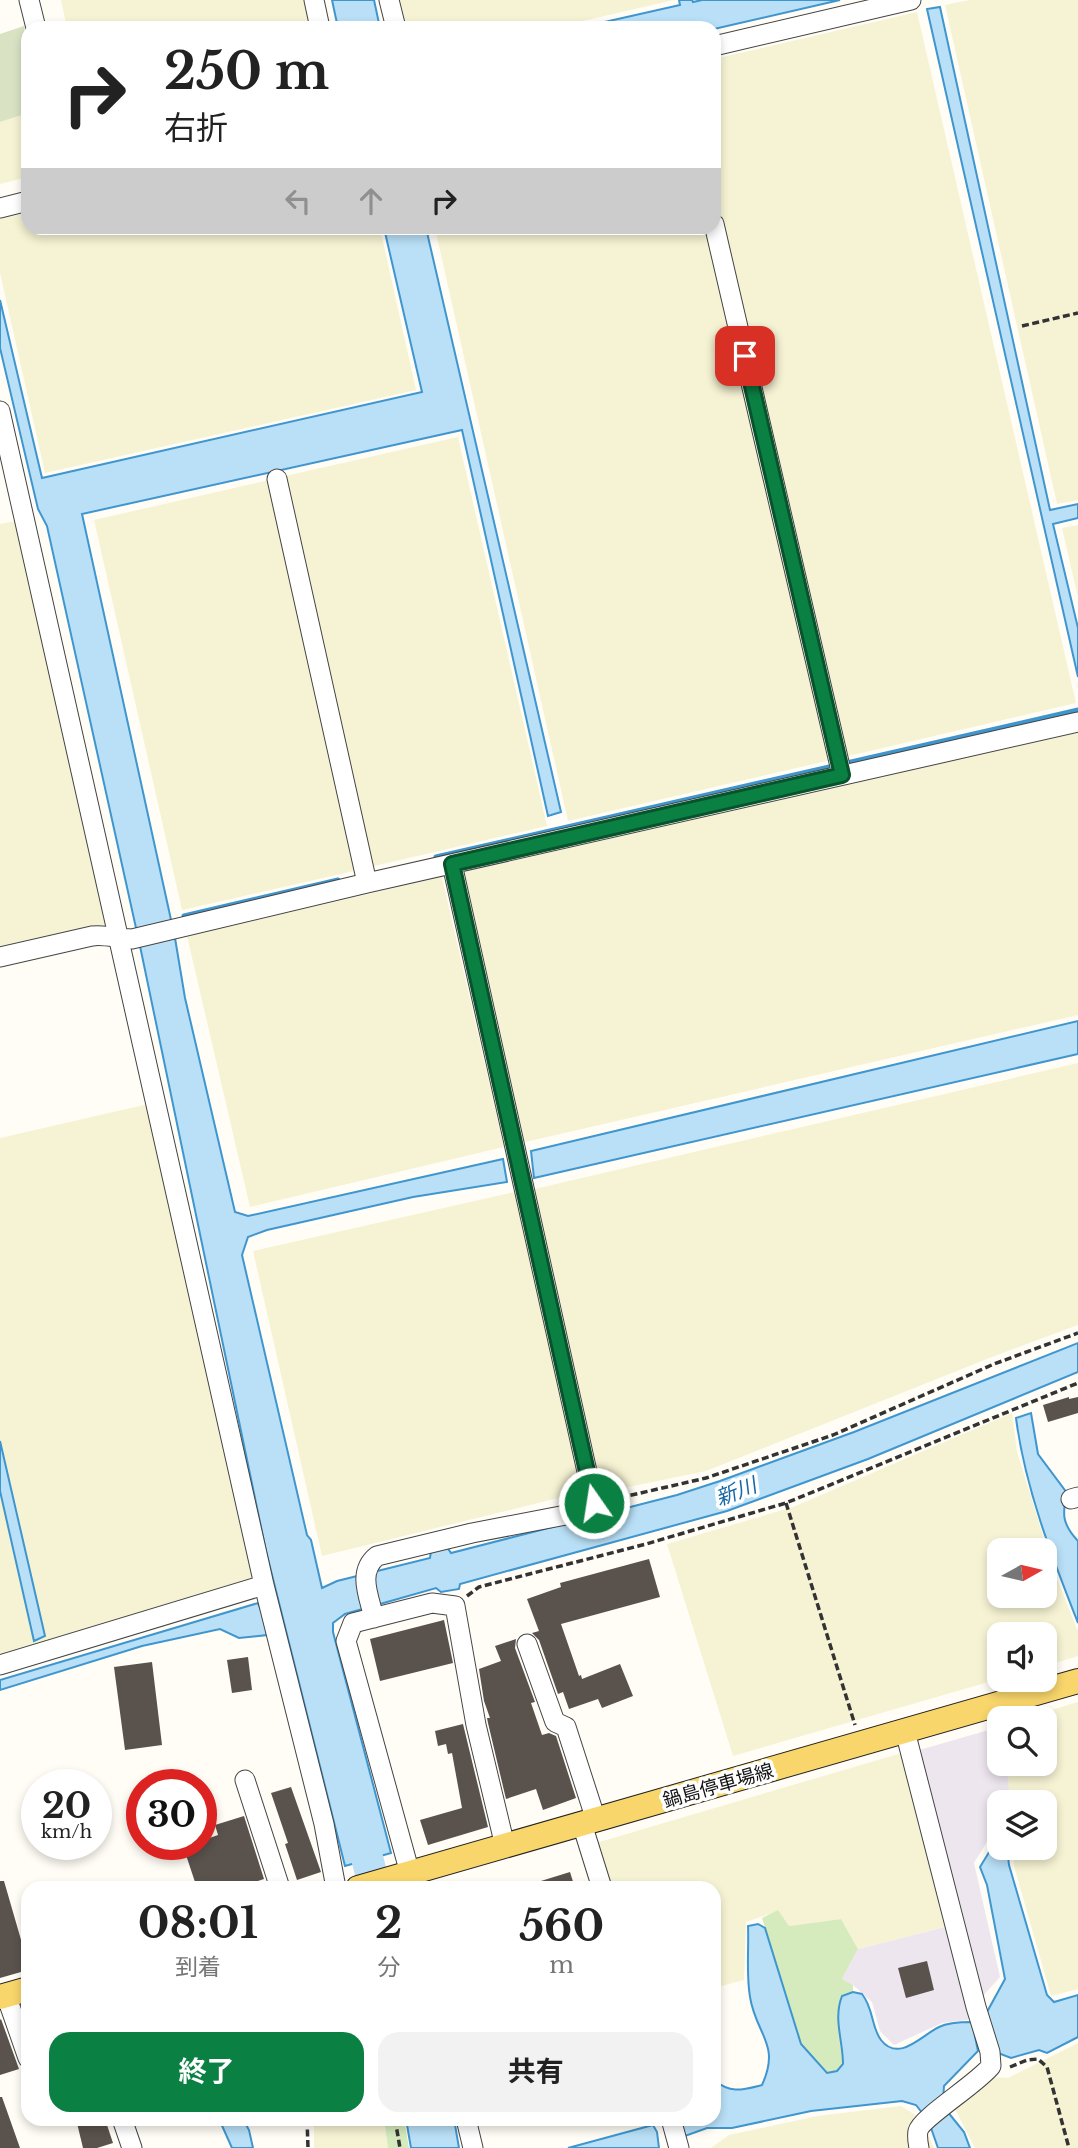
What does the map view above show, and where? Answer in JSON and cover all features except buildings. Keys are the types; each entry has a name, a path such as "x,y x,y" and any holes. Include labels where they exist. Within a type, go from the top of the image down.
{"main road":[{"name":"鍋島停車場線","path":"413,1881 505,1846 1078,1681"}],"street":[{"path":"29,0 34,21"},
{"path":"314,0 318,21"},
{"path":"390,0 394,21"},
{"path":"721,44 911,0"},
{"path":"0,208 21,203"},
{"path":"717,235 842,775"},
{"path":"0,411 126,939 264,1585 324,1824 335,1881"},
{"path":"277,479 366,877"},
{"path":"0,957 92,936 105,934 126,939 184,928 366,877 452,864 1078,722"},
{"path":"373,1614 364,1573 369,1563 377,1556 472,1533 576,1513 594,1503 452,864"},
{"path":"0,1664 264,1585"},
{"path":"413,1881 346,1641 353,1623 373,1614 432,1603 455,1606 476,1724 505,1846"},
{"path":"527,1644 555,1722 566,1727 601,1881"},
{"path":"905,1731 990,2052 991,2066 983,2077 925,2120 918,2131 919,2148"},
{"path":"245,1780 278,1881"},
{"path":"11,1994 21,2032"},
{"path":"124,2126 132,2148"},
{"path":"468,2126 473,2148"},
{"path":"673,2126 679,2148"}],"path":[{"path":"1021,326 1078,313"},
{"path":"594,1503 706,1478 833,1434 994,1364 1078,1333"},
{"path":"455,1606 479,1587 646,1544 786,1503 1078,1382"},
{"path":"786,1503 861,1744"},
{"path":"991,2066 1005,2069 1027,2060 1038,2059 1047,2067 1069,2148"},
{"path":"307,2126 308,2148"},
{"path":"396,2126 400,2148"}],"shaded area":[{"path":"61,0 306,0 310,21 66,21"},
{"path":"396,0 674,0 582,21 401,21"},
{"path":"969,0 1078,0 1078,500 1057,504 945,5"},
{"path":"917,12 1076,703 844,757 721,223 721,57"},
{"path":"21,115 21,179 0,184 0,122"},
{"path":"21,214 21,235 382,235 416,390 45,473 0,273 0,219"},
{"path":"437,235 710,235 831,760 568,821"},
{"path":"458,437 547,826 370,867 281,477"},
{"path":"269,480 358,870 182,910 94,520"},
{"path":"16,521 106,925 0,950 0,524"},
{"path":"1078,525 1078,598 1062,528"},
{"path":"1078,730 1078,1015 521,1143 461,873"},
{"path":"442,877 504,1147 250,1207 187,936"},
{"path":"1078,1063 1078,1325 706,1471 599,1493 530,1190"},
{"path":"148,1104 255,1581 0,1657 0,1138"},
{"path":"514,1192 583,1492 322,1556 253,1251"},
{"path":"1012,1413 1017,1452 1044,1538 987,1538 987,1608 1057,1608 1057,1578 1078,1632 1078,1656 1057,1662 1057,1622 987,1622 987,1682 733,1756 667,1544 793,1507"},
{"path":"1078,1702 1078,1989 1051,1996 1014,1860 1057,1860 1057,1790 1009,1790 1008,1776 1057,1776 1057,1708"},
{"path":"987,1730 987,1776 1008,1776 1009,1790 987,1790 987,1842 974,1863 1000,1977 971,2009 974,2019 942,2023 894,2045 880,2031 872,2002 842,1979 858,1949 960,1923 916,1751"},
{"path":"905,1752 948,1926 858,1949 841,1919 789,1926 778,1911 746,1922 744,1980 721,1986 721,1881 607,1881 596,1843"},
{"path":"1078,2043 1078,2148 975,2148 954,2107 988,2077 1008,2078"},
{"path":"901,2106 920,2118 934,2148 711,2148 729,2135 817,2116"},
{"path":"314,2126 385,2126 388,2148 314,2148"}],"green space":[{"path":"21,27 21,115 0,122 0,34"},
{"path":"778,1910 789,1926 841,1919 858,1949 842,1979 853,1985 853,1992 842,1996 838,2024 843,2047 843,2064 837,2071 827,2073 801,2044 762,1918"},
{"path":"385,2126 405,2126 409,2148 388,2148"}],"water":[{"path":"332,0 374,0 378,21 336,21"},
{"path":"679,0 840,0 721,27 721,21 609,21 680,5"},
{"path":"940,7 1050,510 1078,504 1078,518 1053,524 1078,628 1078,677 927,9"},
{"name":"新川","path":"386,235 428,235 561,812 548,816 462,430 82,514 175,938 185,998 235,1212 248,1216 503,1159 507,1182 413,1197 267,1230 248,1237 242,1255 307,1535 311,1540 322,1588 337,1581 430,1558 431,1551 447,1547 451,1553 677,1495 854,1432 1078,1343 1078,1372 868,1459 727,1511 460,1584 459,1589 441,1592 436,1588 345,1614 333,1623 333,1632 391,1853 345,1866 266,1551 140,946 47,526 38,509 0,348 0,300 42,478 422,392"},
{"path":"1078,1021 1078,1054 534,1178 531,1151"},
{"path":"1031,1413 1038,1454 1067,1493 1065,1518 1078,1541 1078,1623 1057,1569 1057,1538 1046,1538 1033,1496 1016,1418"},
{"path":"0,1441 45,1636 34,1641 0,1491"},
{"path":"258,1603 267,1635 239,1638 220,1629 142,1646 0,1690 0,1680"},
{"path":"987,1856 987,1860 1008,1860 1047,1995 1054,2002 1078,1995 1078,2037 1047,2053 1039,2050 1011,2058 998,2053 987,2012 1005,1979 987,1885 980,1867"},
{"path":"758,1924 765,1928 801,2044 827,2073 837,2071 843,2064 839,2005 842,1996 853,1992 862,1994 881,2040 895,2049 910,2045 943,2025 972,2022 978,2051 944,2086 943,2101 923,2114 916,2105 902,2101 811,2111 732,2128 707,2128 685,2136 682,2126 721,2126 721,2084 731,2089 762,2085 767,2071 768,2049 750,1997 748,1926"},
{"path":"947,2111 964,2132 970,2148 938,2148 930,2125"},
{"path":"222,2126 247,2126 253,2148 232,2148"},
{"path":"407,2126 455,2126 459,2148 411,2148"},
{"path":"654,2126 659,2148 568,2148"}],"waterway":[{"path":"436,857 1078,710"},
{"path":"184,916 338,880"},
{"path":"357,1820 373,1881"}],"route":[{"path":"594,1503 452,864 842,775 745,356"}]}
